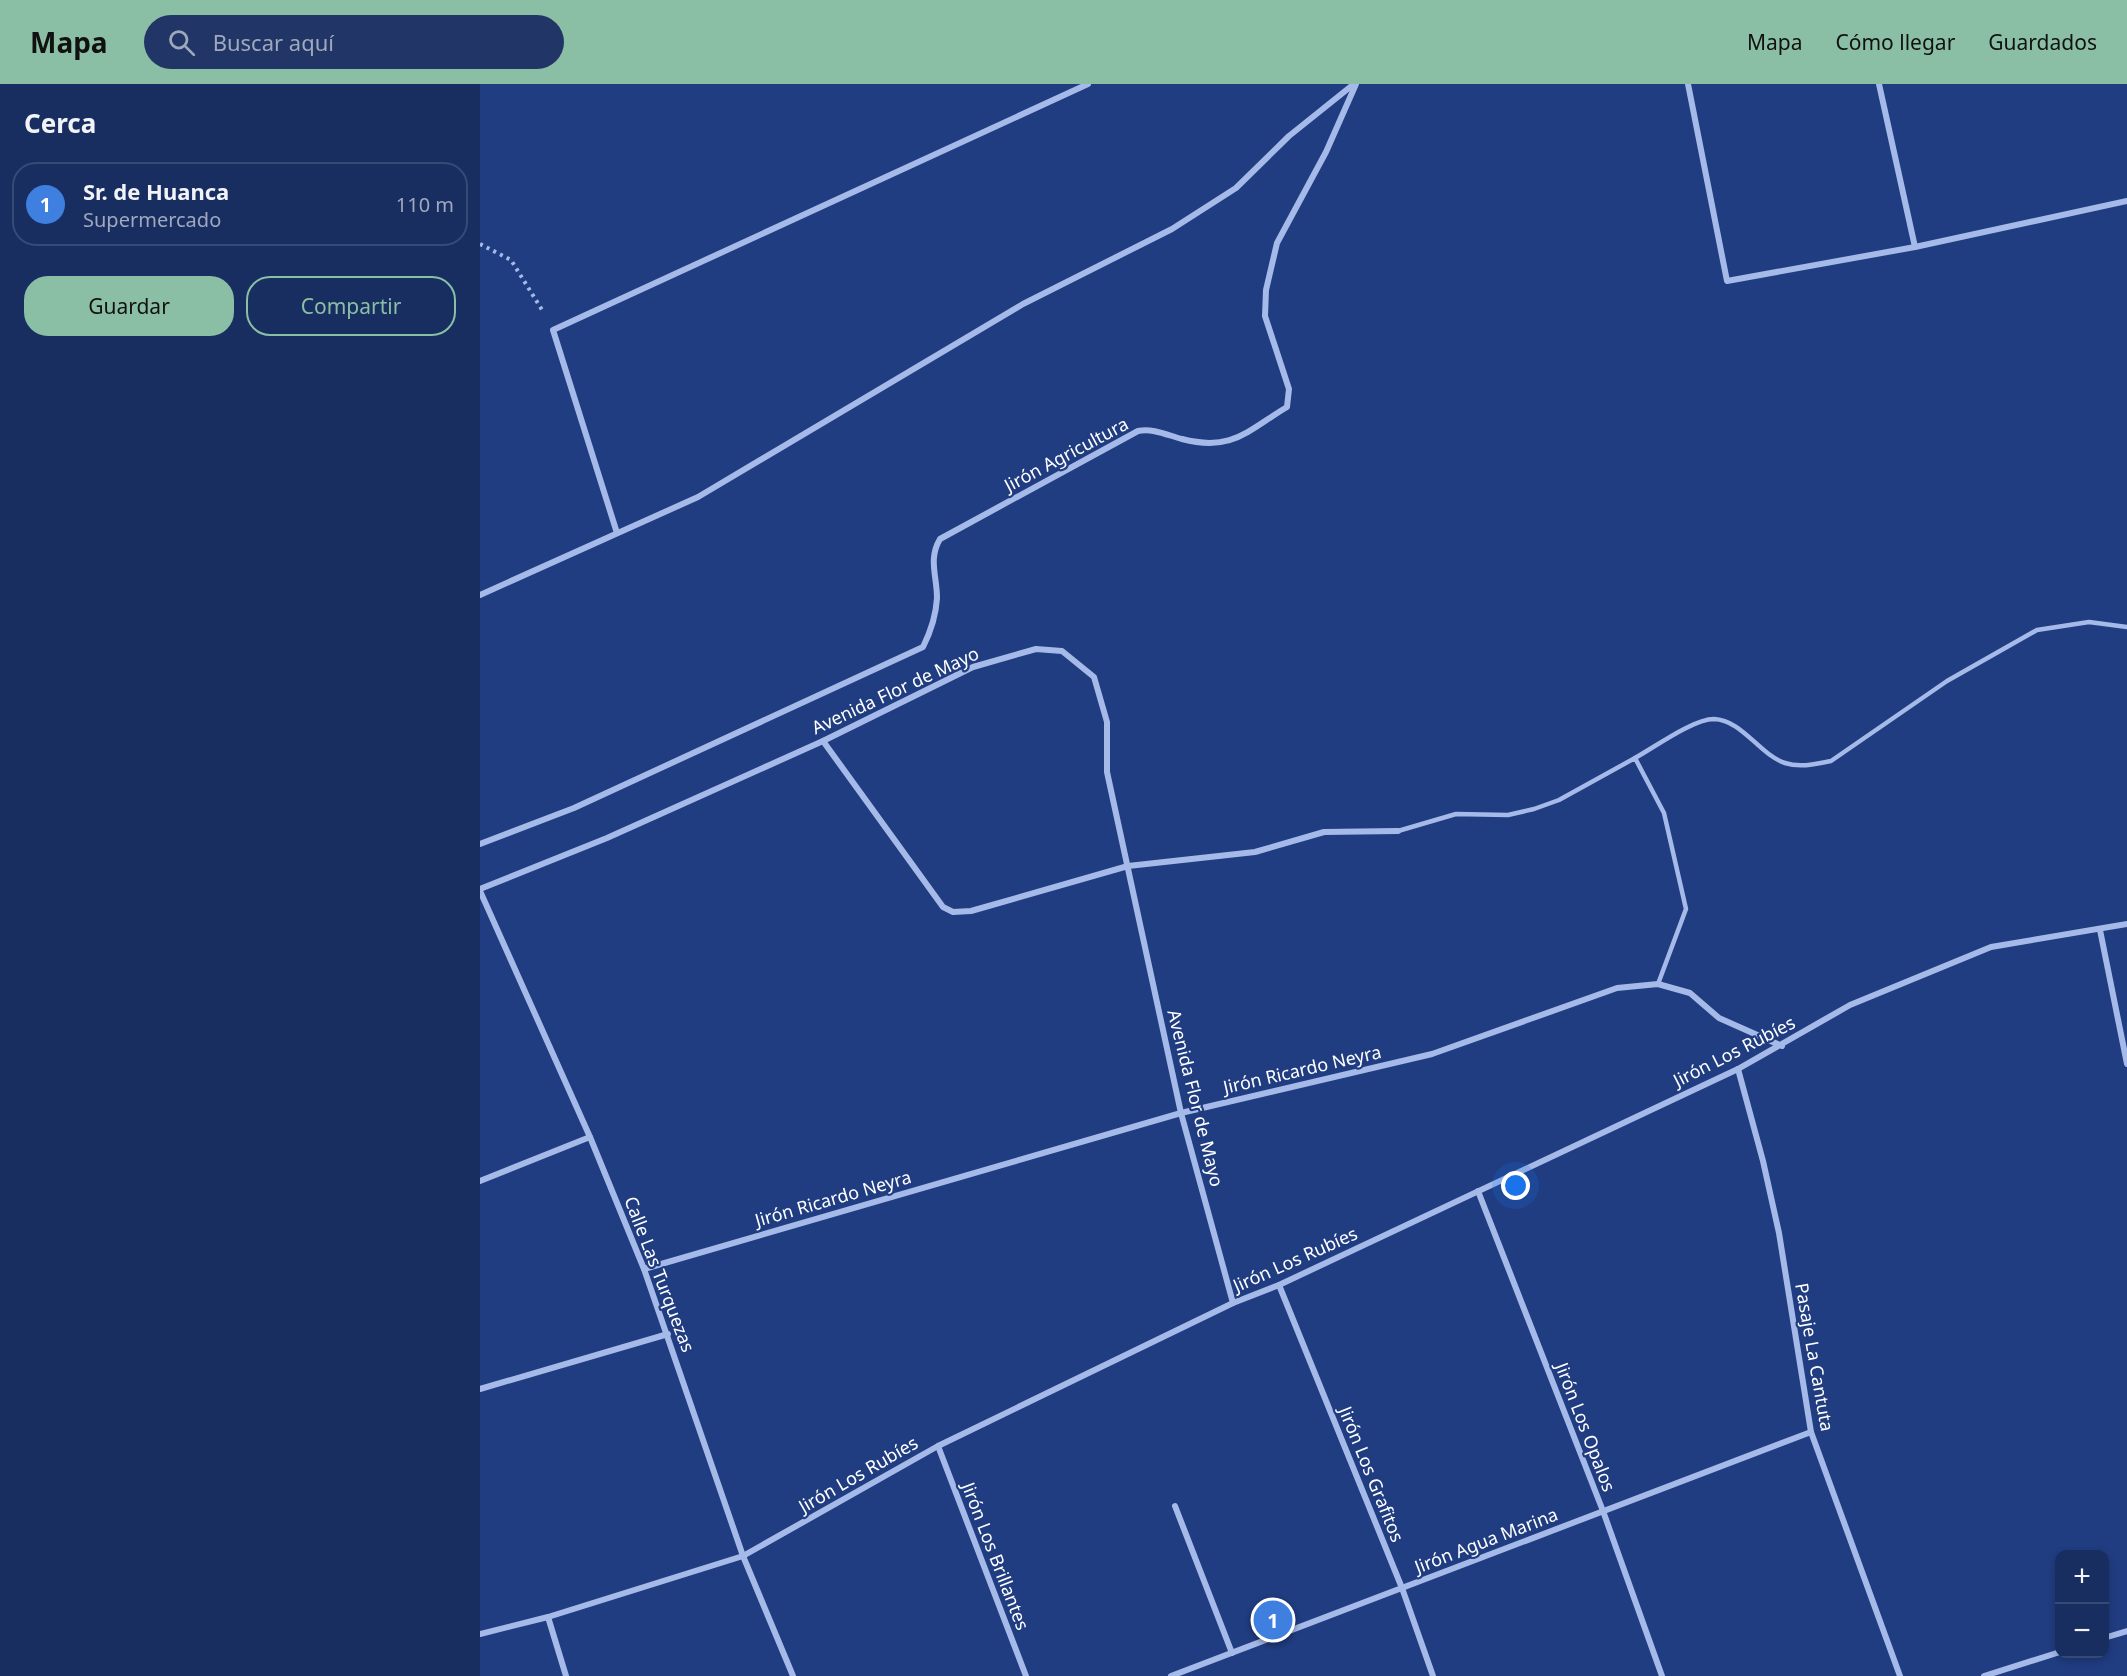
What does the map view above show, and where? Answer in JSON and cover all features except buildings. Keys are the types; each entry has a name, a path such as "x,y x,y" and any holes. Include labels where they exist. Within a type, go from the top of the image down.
{"street":[{"path":"617,533 553,330 1088,84"},
{"path":"480,595 698,497 1023,304 1172,229 1236,188 1289,136 1355,84"},
{"name":"Jirón Agricultura","path":"940,539 1137,431 1153,430 1194,442 1219,444 1231,442 1287,406 1289,390 1265,316 1266,290 1276,243 1326,152 1355,84"},
{"path":"1688,84 1727,281 1915,247 2127,201"},
{"path":"1879,84 1915,247"},
{"name":"Avenida Flor de Mayo","path":"480,844 574,808 923,647 932,630 937,598 932,561 934,549 940,539"},
{"name":"Avenida Flor de Mayo","path":"480,890 607,838 823,741 973,667 1036,649 1062,651 1094,677 1107,722 1107,772 1181,1113 1233,1303"},
{"path":"823,741 943,907 953,912 971,911 1128,866 1255,852 1324,832 1398,831"},
{"name":"Calle Las Turquezas","path":"480,890 590,1137 644,1269 743,1556 793,1676"},
{"name":"Jirón Los Rubíes","path":"480,1634 548,1617 743,1556 938,1446 1233,1303 1279,1285 1738,1069 1782,1046 1850,1005 1991,947 2127,924"},
{"path":"2100,930 2127,1064"},
{"name":"Jirón Ricardo Neyra","path":"644,1269 1181,1113 1432,1054 1617,988 1658,984 1690,993 1719,1018 1782,1046"},
{"name":"Pasaje La Cantuta","path":"1738,1069 1763,1161 1779,1233 1811,1432 1900,1676"},
{"path":"480,1181 590,1137"},
{"name":"Jirón Los Opalos","path":"1478,1191 1603,1511 1662,1676"},
{"name":"Jirón Los Grafitos","path":"1279,1285 1402,1588 1433,1676"},
{"path":"480,1389 668,1334"},
{"name":"Jirón Agua Marina","path":"1171,1676 1811,1432"},
{"name":"Jirón Los Brillantes","path":"938,1446 1026,1676"},
{"path":"1175,1506 1232,1653"},
{"path":"548,1617 566,1676"},
{"path":"2109,1636 2127,1631"},
{"path":"1984,1676 2055,1654"}],"lane":[{"path":"1398,831 1456,814 1508,815 1534,809 1558,800 1700,722 1716,719 1731,724 1784,763 1808,766 1831,761 1947,681 2037,630 2089,622 2127,627"},
{"path":"1635,758 1664,813 1686,909 1658,984"}],"path":[{"path":"480,244 511,260 553,330"}],"place":[{"name":"Sr. de Huanca","path":"1273,1620"}]}
